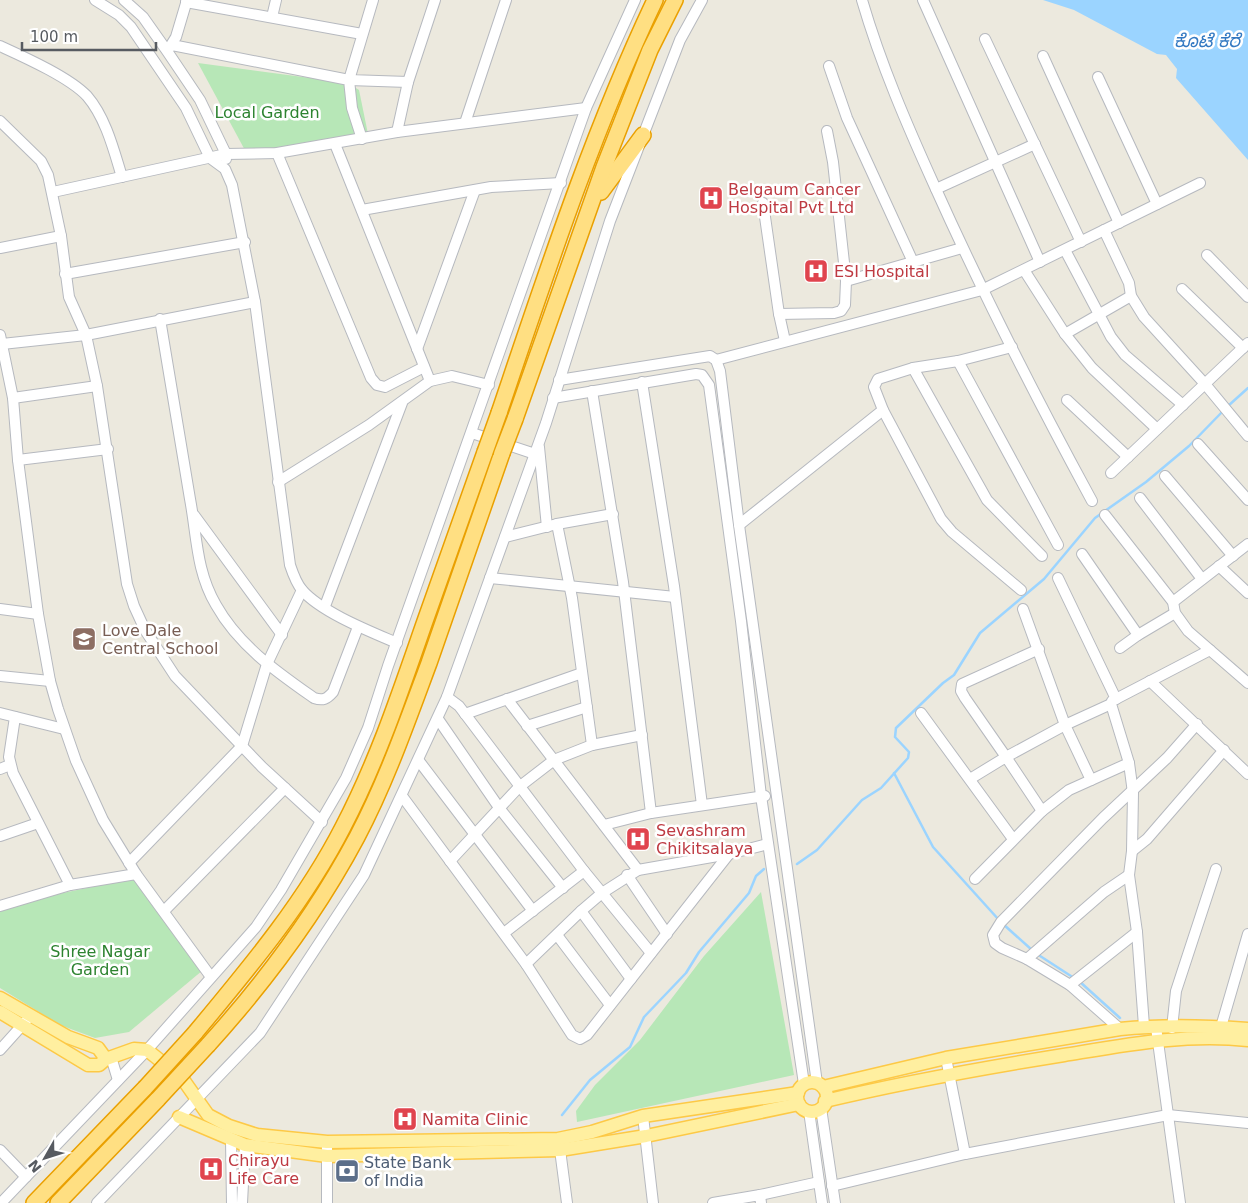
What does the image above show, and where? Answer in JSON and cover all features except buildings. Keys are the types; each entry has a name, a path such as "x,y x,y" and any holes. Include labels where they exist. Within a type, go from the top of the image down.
{"highway":[{"path":"34,1203 145,1088 195,1033 273,938 308,887 342,829 370,772 392,716 576,192 612,96 656,0"},
{"path":"58,1203 237,1013 291,942 329,887 358,836 412,710 589,210 646,59 675,0"},
{"path":"589,210 642,135"}],"main road":[{"path":"0,998 26,1021 88,1065 99,1065 109,1058 140,1048 147,1050 182,1078 208,1115 232,1134"},
{"path":"0,1012 98,1048 109,1058"},
{"path":"245,1139 327,1142 559,1144 643,1116 812,1096 949,1073 1172,1028 1221,1027 1248,1029"},
{"path":"180,1116 245,1139 327,1156 559,1144 646,1136 812,1096 946,1058 1120,1029 1248,1040"}],"street":[{"path":"95,0 119,15 131,27 186,108 210,158 225,169"},
{"path":"272,18 276,0"},
{"path":"362,139 352,108 349,80 373,0"},
{"path":"397,132 408,82 435,0"},
{"path":"465,123 506,0"},
{"path":"1,1203 147,1050 256,927 281,890 346,778 368,728 586,108 635,0"},
{"path":"97,1203 260,1033 364,875 447,698 535,454 610,222 680,40 702,0"},
{"path":"862,0 892,91 962,248 1092,502"},
{"path":"924,0 1040,262"},
{"path":"127,1 170,48 200,100 226,154 225,169 236,200 255,302 290,565 302,590 358,626 397,643"},
{"path":"170,48 187,1 362,34"},
{"path":"986,39 1081,242"},
{"path":"0,46 30,60 87,97 105,127 122,178"},
{"path":"170,48 349,80 408,82"},
{"path":"1043,56 1119,223"},
{"path":"829,66 847,118 913,262"},
{"path":"1098,77 1157,204"},
{"path":"53,192 226,154 277,153 397,132 586,108"},
{"path":"0,121 41,161 53,192 72,308 86,334 97,386 127,584 134,606 162,659 242,746 322,822"},
{"path":"779,314 842,311 846,304 846,281 833,162 827,131"},
{"path":"335,144 430,381"},
{"path":"936,189 1035,144"},
{"path":"277,153 371,378 377,385 385,388 424,367"},
{"path":"362,210 475,190 561,183"},
{"path":"716,360 982,290 1200,183"},
{"path":"417,349 475,190"},
{"path":"763,203 779,314 785,341"},
{"path":"1104,230 1126,276 1131,296 1144,317 1205,384 1248,436"},
{"path":"0,248 61,236"},
{"path":"65,274 245,242"},
{"path":"846,281 962,248"},
{"path":"1065,250 1100,314 1110,337 1125,355 1183,405"},
{"path":"1208,255 1248,297"},
{"path":"1024,270 1065,334 1092,368 1157,429"},
{"path":"1112,473 1245,345 1182,289"},
{"path":"1065,334 1131,296"},
{"path":"211,977 136,874 91,795 64,729 50,681 38,614 18,460 13,398 1,339 86,334 255,302"},
{"path":"160,319 193,514 200,568 209,594 217,607 244,642 267,664 314,698 322,700 328,698 333,692 358,626"},
{"path":"1012,347 958,361 913,368 878,379 874,387 882,410 941,519 952,532 1021,590"},
{"path":"559,380 576,379 710,356 716,360 720,370 785,865 812,1096 822,1203"},
{"path":"958,361 1058,545"},
{"path":"913,368 987,500 1042,556"},
{"path":"553,398 696,374 702,375 709,385 741,622 771,867 812,1096 835,1203"},
{"path":"278,482 402,402 430,381 452,376 489,385"},
{"path":"642,382 675,597 702,805"},
{"path":"13,398 97,386"},
{"path":"592,391 625,593 651,813"},
{"path":"1067,400 1128,457"},
{"path":"325,606 402,402"},
{"path":"739,525 882,410"},
{"path":"472,432 535,454"},
{"path":"538,444 552,526 570,586 592,745"},
{"path":"1198,444 1248,500"},
{"path":"18,460 108,449"},
{"path":"1165,476 1233,556"},
{"path":"1140,498 1202,579"},
{"path":"193,514 282,635"},
{"path":"505,537 613,514"},
{"path":"1105,515 1173,602 1175,613 1188,631 1248,683"},
{"path":"1173,602 1248,544"},
{"path":"1082,554 1138,635"},
{"path":"1220,566 1248,593"},
{"path":"490,578 675,597"},
{"path":"1058,578 1113,701 1129,763 1133,792 1132,851 1129,874 1168,1115 1180,1203"},
{"path":"129,862 242,746 267,664 302,590"},
{"path":"0,609 38,614"},
{"path":"1023,609 1065,725 1091,780"},
{"path":"1120,648 1175,613"},
{"path":"1039,649 962,684 961,691 1042,811"},
{"path":"970,779 1065,725 1210,650"},
{"path":"465,714 582,673"},
{"path":"0,676 50,681"},
{"path":"1150,681 1248,774"},
{"path":"447,698 459,706 584,871 651,953"},
{"path":"507,699 638,870"},
{"path":"527,726 587,707"},
{"path":"0,713 64,729"},
{"path":"920,713 1013,839"},
{"path":"15,717 5,767 38,822 70,885"},
{"path":"438,720 500,809 563,888"},
{"path":"1120,1029 1070,985 1027,959 995,943 993,936 996,927 1103,818 1133,792 1197,724"},
{"path":"450,861 519,787 554,760 592,745 642,735"},
{"path":"1132,851 1147,840 1224,750"},
{"path":"419,761 477,834 533,911"},
{"path":"975,879 1042,811 1068,790 1129,763"},
{"path":"164,911 285,788"},
{"path":"604,825 651,813 776,794"},
{"path":"402,796 504,933 572,1035 580,1039 587,1035 729,854"},
{"path":"0,836 38,822"},
{"path":"526,964 581,911 627,875 638,870 729,854 768,844"},
{"path":"771,867 785,865"},
{"path":"1172,1028 1176,991 1216,869"},
{"path":"504,933 584,871"},
{"path":"0,906 70,885 136,874"},
{"path":"1027,959 1129,874"},
{"path":"627,875 667,934"},
{"path":"581,911 631,979"},
{"path":"1070,985 1137,932"},
{"path":"556,934 610,1006"},
{"path":"1221,1027 1248,934"},
{"path":"0,1050 26,1021"},
{"path":"109,1058 118,1080"},
{"path":"946,1058 965,1154"},
{"path":"832,1186 965,1154 1168,1115 1248,1123"},
{"path":"643,1116 653,1203"},
{"path":"232,1134 232,1203"},
{"path":"242,1203 245,1139"},
{"path":"327,1142 327,1203"},
{"path":"559,1144 567,1203"},
{"path":"0,1150 26,1177"},
{"path":"713,1203 760,1199 819,1182"}],"green space":[{"name":"Local Garden","path":"198,63 348,83 359,90 368,134 247,154"},
{"name":"Shree Nagar Garden","path":"140,877 203,970 129,1032 95,1038 60,1025 0,988 0,906"},
{"path":"761,892 794,1075 577,1122 576,1111 595,1085 640,1040 704,956"}],"water":[{"name":"ಕೊಟೆ ಕೆರೆ","path":"1043,0 1248,0 1248,160 1176,78 1177,69 1166,55 1157,54 1074,10"}],"waterway":[{"path":"1228,406 1248,388"},
{"path":"797,864 817,850 862,800 881,788 908,758 909,752 895,737 896,728 943,683 954,675 980,633 1044,579 1095,518 1146,482 1189,446 1224,410"},
{"path":"894,773 933,847 999,920"},
{"path":"562,1115 590,1080 630,1047 644,1017 686,973 699,952 749,893 756,876 764,869"},
{"path":"1003,924 1032,950"},
{"path":"1037,954 1074,978"},
{"path":"1079,981 1120,1018"}],"place":[{"name":"Belgaum Cancer Hospital Pvt Ltd","path":"711,198"},
{"name":"ESI Hospital","path":"816,271"},
{"name":"Love Dale Central School","path":"84,639"},
{"name":"Sevashram Chikitsalaya","path":"638,839"},
{"name":"Namita Clinic","path":"405,1119"},
{"name":"Chirayu Life Care","path":"211,1169"},
{"name":"State Bank of India","path":"347,1171"}]}
